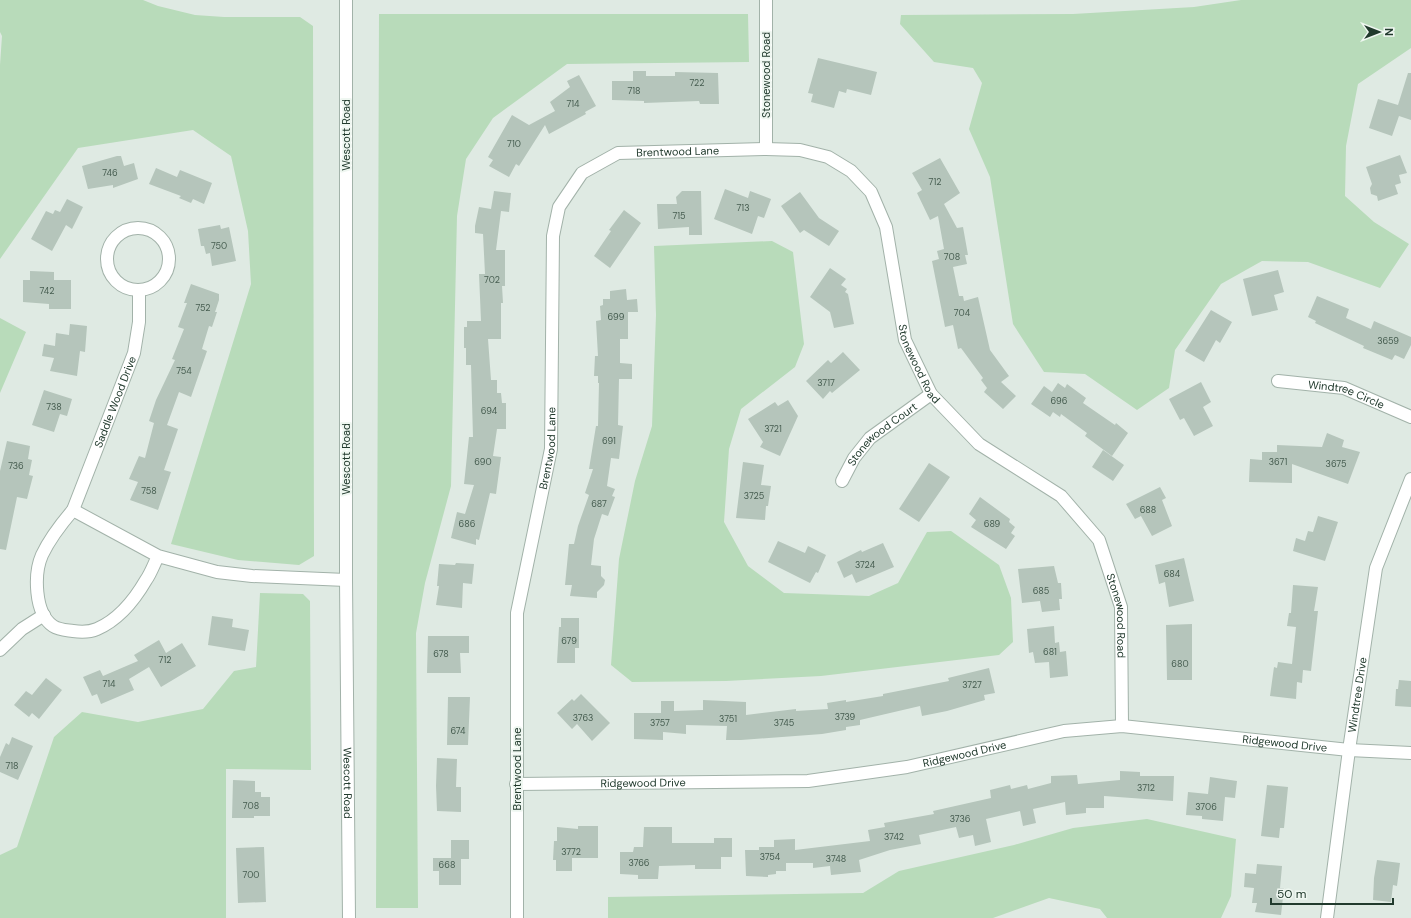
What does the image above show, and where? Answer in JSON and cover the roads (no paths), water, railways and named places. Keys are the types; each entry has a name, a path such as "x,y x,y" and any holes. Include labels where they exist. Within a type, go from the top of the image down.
{"street":[{"name":"Wescott Road","path":"346,0 346,580 349,918"},
{"name":"Stonewood Road","path":"766,0 766,149 800,150 828,157 852,171 871,192 886,227 905,340 931,394 979,444 1061,496 1099,540 1121,607 1122,726"},
{"name":"Brentwood Lane","path":"517,918 516,784 518,612 551,449 554,236 559,207 582,173 618,153 766,149"},
{"path":"136,228 146,229 163,240 169,258 168,268 164,277 157,284 148,289 139,290 128,289 119,284 112,276 108,266 107,256 110,245 117,237 126,231 136,228"},
{"name":"Saddle Wood Drive","path":"139,290 139,322 134,352 73,510 55,531 41,556 36,579 37,598 44,615 52,625 60,629 79,632 96,630 110,622 130,602 147,579 158,556"},
{"name":"Windtree Circle","path":"1278,381 1344,388 1411,417"},
{"name":"Stonewood Court","path":"842,481 854,458 870,438 931,394"},
{"name":"Windtree Drive","path":"1327,918 1349,750 1376,568 1411,479"},
{"path":"73,510 158,556 217,572 252,576 346,580"},
{"path":"0,650 22,629 44,615"},
{"name":"Ridgewood Drive","path":"516,784 808,780 907,767 1064,731 1122,726 1349,750 1411,753"}]}
